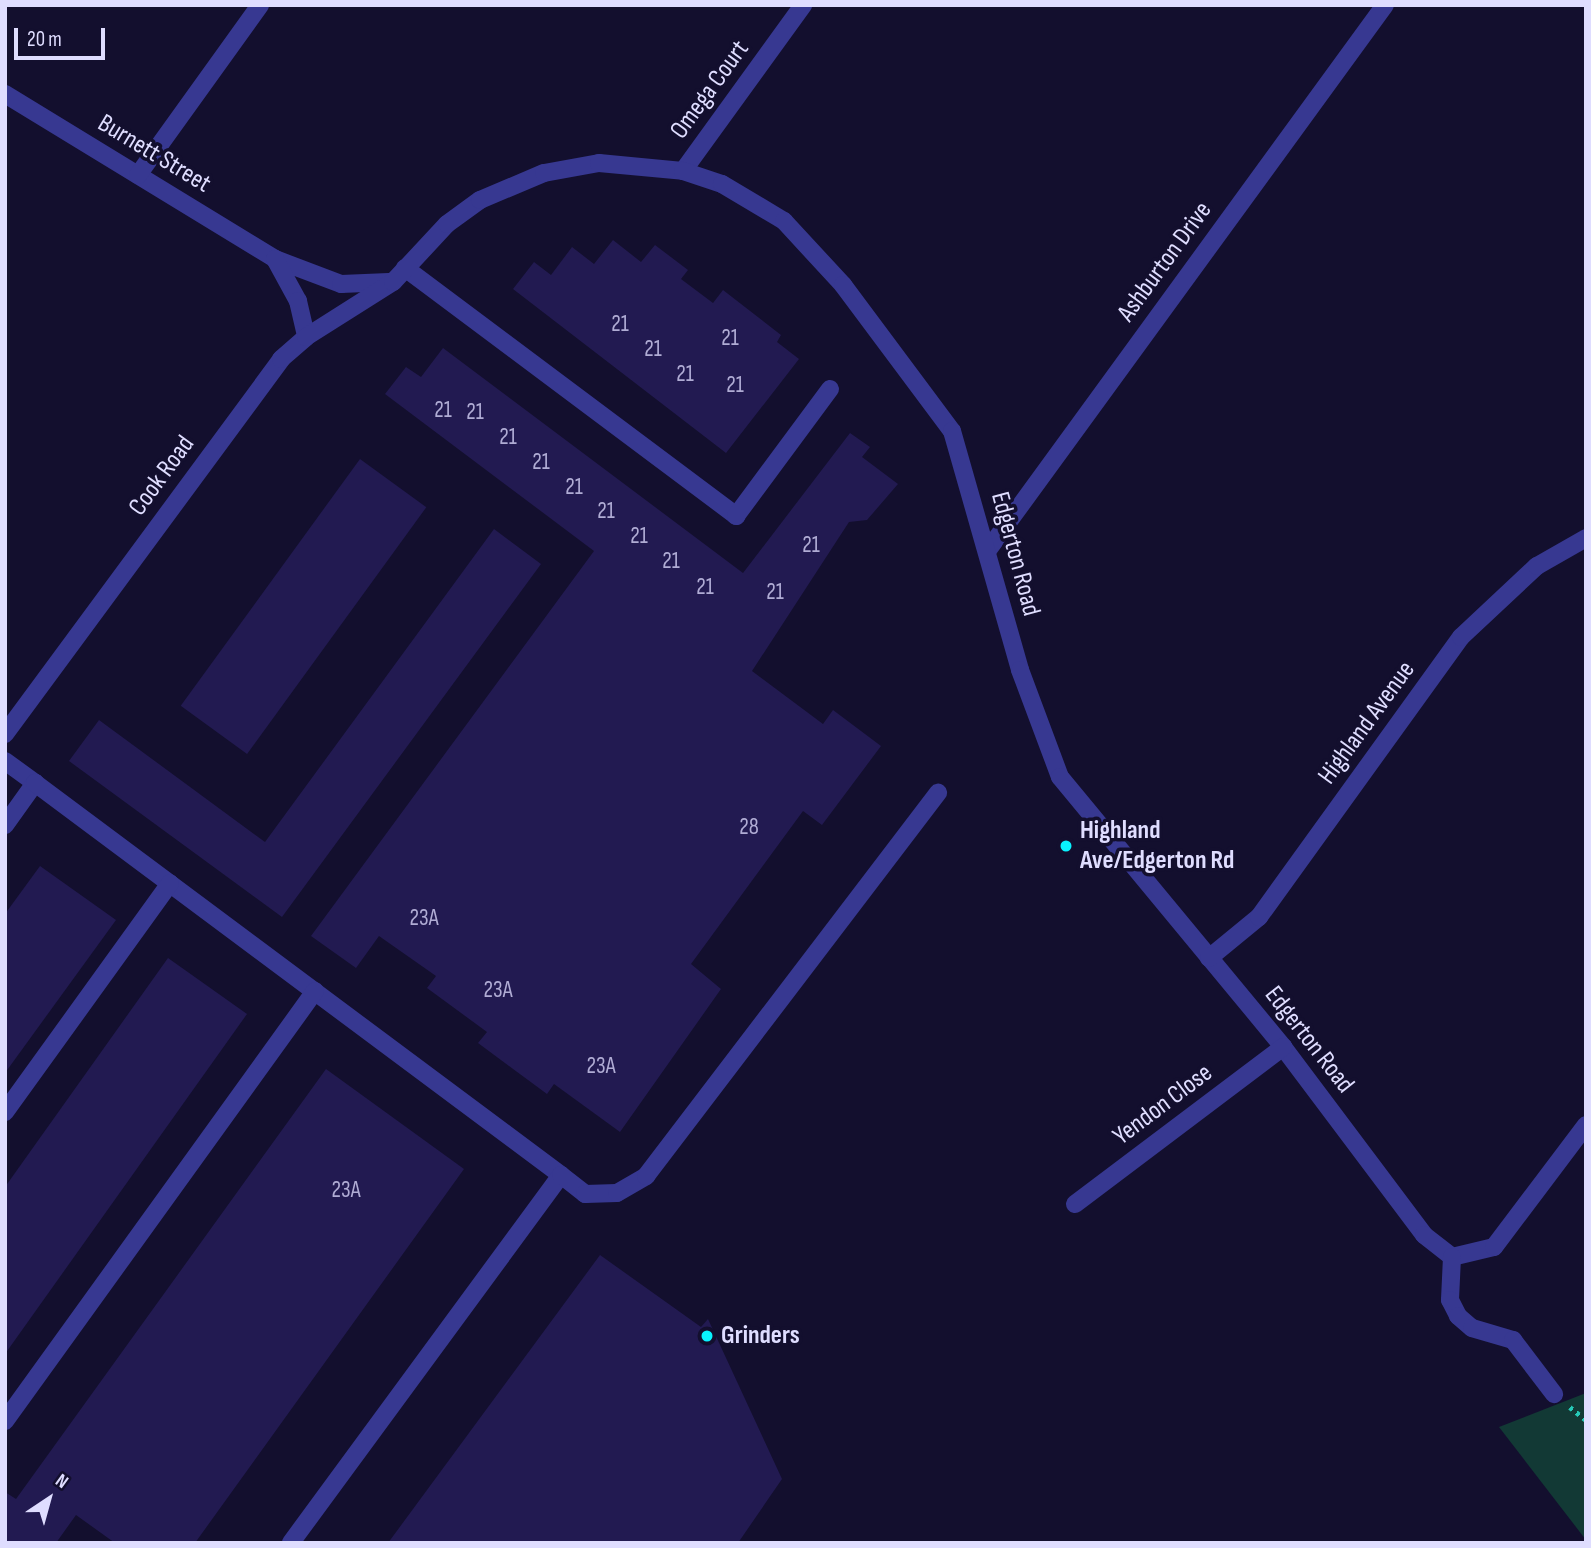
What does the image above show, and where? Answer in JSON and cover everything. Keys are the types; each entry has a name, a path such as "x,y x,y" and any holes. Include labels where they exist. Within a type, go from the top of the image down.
{"street":[{"path":"138,175 260,5"},
{"name":"Omega Court","path":"684,171 803,5"},
{"name":"Ashburton Drive","path":"988,550 1385,5"},
{"name":"Burnett Street","path":"5,94 275,259 341,284 393,282"},
{"name":"Edgerton Road","path":"393,282 480,200 544,173 613,163 684,171 722,184 784,221 844,285 952,431 1020,670 1060,777 1283,1047 1424,1235 1452,1256"},
{"path":"275,259 298,302 306,337"},
{"path":"405,268 736,516 830,388"},
{"name":"Cook Road","path":"5,734 281,359 306,337 393,282"},
{"name":"Highland Avenue","path":"1209,958 1259,917 1461,637 1537,566 1586,538"},
{"path":"5,761 585,1194 617,1193 646,1175 937,793"},
{"path":"5,825 35,783"},
{"path":"5,1112 170,883"},
{"path":"5,1421 315,991"},
{"name":"Yendon Close","path":"1075,1204 1283,1047"},
{"path":"1555,1394 1513,1340 1472,1328 1458,1316 1450,1300 1452,1256 1480,1254 1506,1235 1586,1125"},
{"path":"291,1543 561,1175"}],"green space":[{"path":"1586,1393 1586,1540 1499,1427"}],"building":[{"path":"613,240 641,262 655,245 688,270 681,279 713,303 723,290 781,335 777,342 799,359 726,453 513,289 534,262 551,275 572,247 594,264"},
{"path":"443,348 743,573 850,433 870,447 862,457 898,484 867,520 849,522 752,671 823,724 833,710 881,746 822,825 803,811 691,964 721,989 620,1132 554,1084 547,1094 478,1043 487,1032 427,988 436,976 379,936 356,968 311,936 594,551 385,394 406,367 421,377"},
{"path":"360,459 426,507 247,754 181,706"},
{"path":"494,529 541,564 282,917 69,761 99,720 265,842"},
{"path":"40,866 116,920 5,1073 5,914"},
{"path":"168,958 247,1014 5,1354 5,1187"},
{"path":"326,1069 464,1169 195,1543 115,1543 76,1515 56,1543 5,1543 5,1492 16,1499"},
{"path":"600,1255 701,1327 708,1319 782,1479 738,1543 388,1543"}],"place":[{"name":"Highland Ave/Edgerton Rd","path":"1066,846"},
{"name":"Grinders","path":"707,1336"}]}
